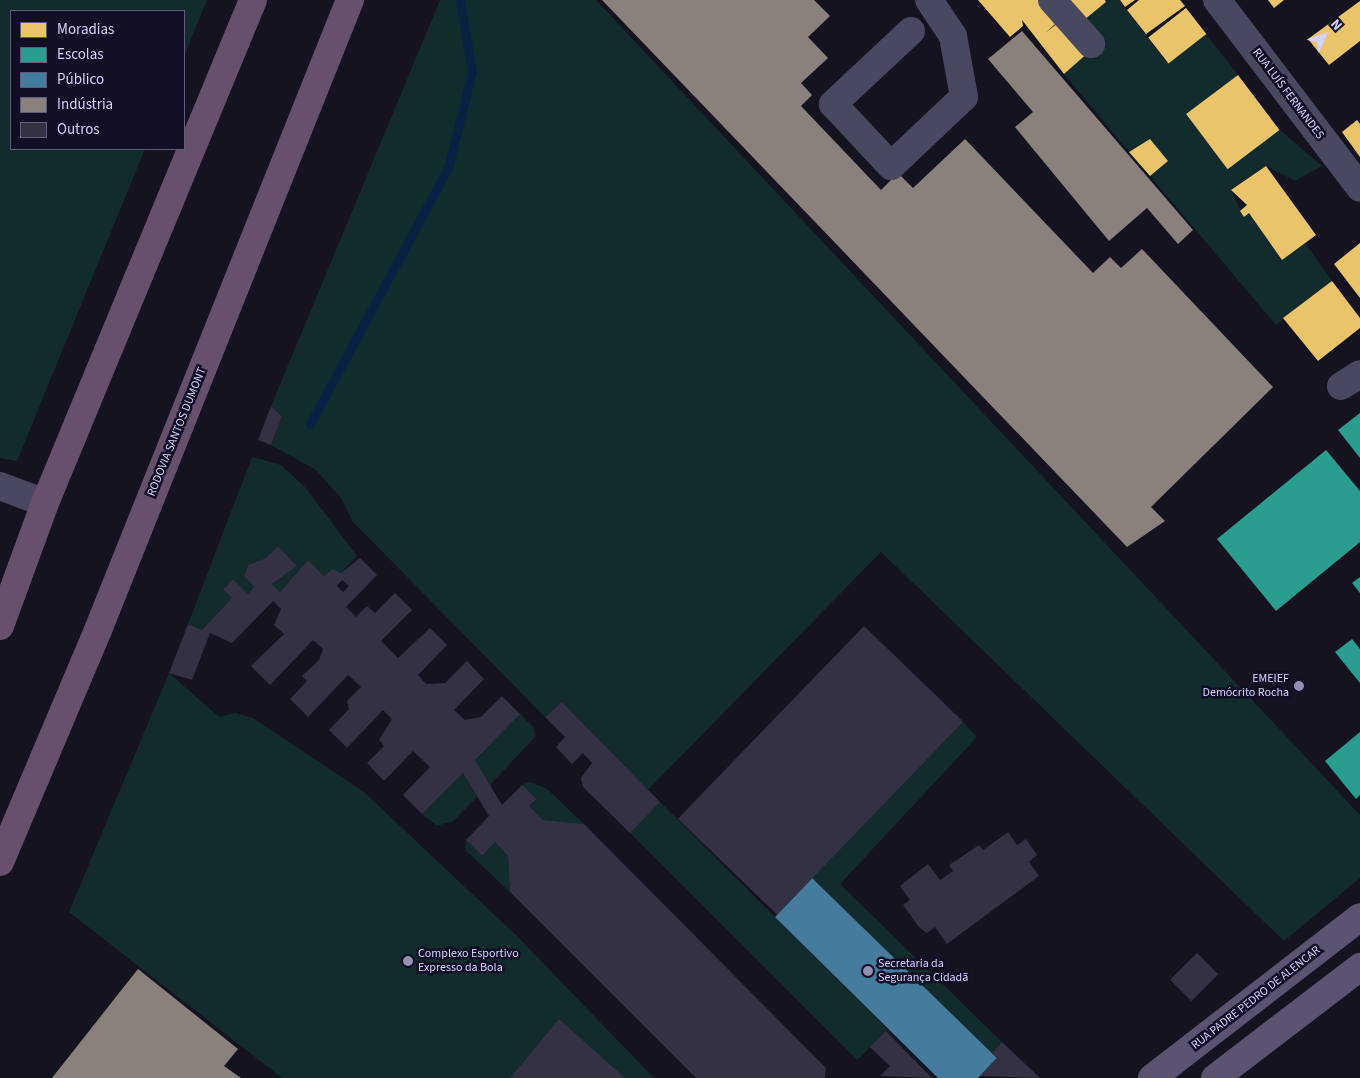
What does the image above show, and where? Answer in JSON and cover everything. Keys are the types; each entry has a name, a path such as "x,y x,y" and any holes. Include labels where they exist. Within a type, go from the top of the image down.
{"highway":[{"path":"0,626 45,503 254,0"},
{"name":"RODOVIA SANTOS DUMONT","path":"0,862 98,630 350,0"}],"main road":[{"name":"RUA PADRE PEDRO DE ALENCAR","path":"1152,1078 1360,917"},
{"path":"1215,1078 1296,1018 1360,967"},
{"path":"1272,987 1296,1018"}],"street":[{"path":"911,31 833,104 891,166 964,96 953,36 929,0"},
{"path":"1052,0 1091,44"},
{"name":"RUA LUÍS FERNANDES","path":"1217,0 1360,188"},
{"path":"0,486 45,503"}],"green space":[{"path":"0,0 207,0 185,54 185,10 10,10 10,150 145,150 17,461 0,458"},
{"path":"440,0 596,0 1360,815 1360,878 1284,941 881,552 648,790 562,702 545,717 353,522 341,498 316,470 271,445 282,418 271,406"},
{"path":"1109,0 1119,0 1166,62 1206,34 1238,75 1186,114 1227,166 1280,130 1322,166 1295,181 1266,166 1231,190 1244,217 1249,213 1305,243 1332,281 1276,325 1150,176 1168,161 1150,139 1129,152 1064,74 1089,52 1078,25"},
{"path":"252,457 281,465 305,487 357,556 341,573 332,569 324,576 308,560 280,592 272,584 297,566 278,546 266,558 248,565 244,576 254,587 248,594 233,580 223,590 232,598 202,630 188,624"},
{"path":"169,673 219,717 235,713 253,718 364,792 517,936 654,1078 282,1078 69,912"},
{"path":"520,714 534,728 535,737 490,785 475,760"},
{"path":"963,722 977,737 840,884 1002,1042 992,1053 812,878"},
{"path":"463,773 477,797 453,821 437,826 422,814"},
{"path":"530,782 546,788 584,824 543,820 529,806 537,799 522,785"},
{"path":"660,802 888,1030 857,1060 630,832"},
{"path":"466,840 482,856 495,842 508,856 510,892 465,850"}],"building: Moradias":[{"path":"978,0 1046,0 1061,19 1045,33 1062,20 1089,52 1064,74 1022,20 1023,26 1010,37"},
{"path":"1058,0 1105,0 1106,2 1078,25"},
{"path":"1120,0 1135,0 1125,7"},
{"path":"1139,0 1180,0 1185,6 1146,34 1127,10"},
{"path":"1268,0 1284,0 1274,8"},
{"path":"1360,1 1360,41 1329,65 1308,39"},
{"path":"1186,8 1206,34 1168,64 1148,38"},
{"path":"1238,75 1280,130 1228,169 1186,114"},
{"path":"1357,120 1360,124 1360,157 1342,132"},
{"path":"1150,139 1168,161 1150,176 1129,152"},
{"path":"1266,166 1316,235 1282,260 1249,213 1244,217 1240,211 1247,205 1231,190"},
{"path":"1360,243 1360,298 1334,264"},
{"path":"1332,281 1360,318 1360,328 1318,361 1283,318"}],"building: Escolas":[{"path":"1360,413 1360,458 1338,430"},
{"path":"1326,450 1360,491 1360,542 1276,611 1217,539"},
{"path":"1360,577 1360,593 1352,583"},
{"path":"1352,639 1360,649 1360,683 1335,652"},
{"path":"1360,732 1360,795 1356,799 1325,761"}],"building: Público":[{"name":"Secretaria da Segurança Cidadã","path":"812,878 997,1058 978,1078 938,1078 775,917"}],"building: Indústria":[{"path":"602,0 814,0 830,16 808,37 828,58 801,83 812,95 801,106 881,190 898,173 913,188 965,139 1093,273 1110,257 1121,268 1142,249 1273,387 1151,507 1165,521 1127,547"},
{"path":"1022,31 1193,230 1178,244 1147,208 1109,241 1015,127 1033,112 988,59"},
{"path":"138,969 238,1049 224,1066 241,1078 52,1078"}],"building: Outros":[{"path":"271,406 282,417 271,445 258,440"},
{"path":"278,546 297,566 272,584 280,592 308,560 324,576 332,569 341,573 360,558 377,575 346,607 356,617 367,606 375,613 395,593 412,610 381,641 398,658 430,628 447,645 418,675 426,684 445,683 467,661 484,679 454,710 465,720 481,717 502,696 520,714 475,760 502,805 522,785 537,799 529,806 543,820 584,824 826,1068 825,1078 696,1078 510,892 508,856 495,842 482,856 466,840 489,816 463,773 422,814 403,795 430,767 413,751 384,781 367,763 384,746 379,740 392,719 383,710 347,748 329,730 349,709 347,701 361,687 348,675 308,717 290,699 307,681 302,676 319,660 323,649 313,640 270,685 251,666 284,634 274,625 281,609 273,601 232,643 210,633 192,680 169,673 188,624 202,630 232,598 223,590 233,579 248,594 254,587 244,576 248,565 266,558","holes":["342,580 349,586 343,592 337,586"]},
{"path":"864,626 963,722 777,915 678,819"},
{"path":"562,702 660,802 630,833 583,787 581,778 592,763 583,753 572,764 556,747 565,737 545,717"},
{"path":"1008,832 1017,845 1026,839 1037,855 1029,862 1039,876 947,944 935,927 927,933 919,927 903,905 910,900 900,886 928,864 940,880 953,871 949,865 979,845 983,850"},
{"path":"1197,953 1218,974 1191,1001 1170,980"},
{"path":"559,1019 625,1078 510,1078"},
{"path":"886,1031 932,1078 880,1076 890,1066 870,1047"},
{"path":"1002,1042 1040,1078 980,1076 997,1058 992,1053"}],"waterway":[{"path":"310,424 448,168 472,71 460,0"}],"place":[{"name":"EMEIEF Demócrito Rocha","path":"1299,686"},
{"name":"Complexo Esportivo Expresso da Bola","path":"408,961"},
{"name":"Secretaria da Segurança Cidadã","path":"868,971"}]}
